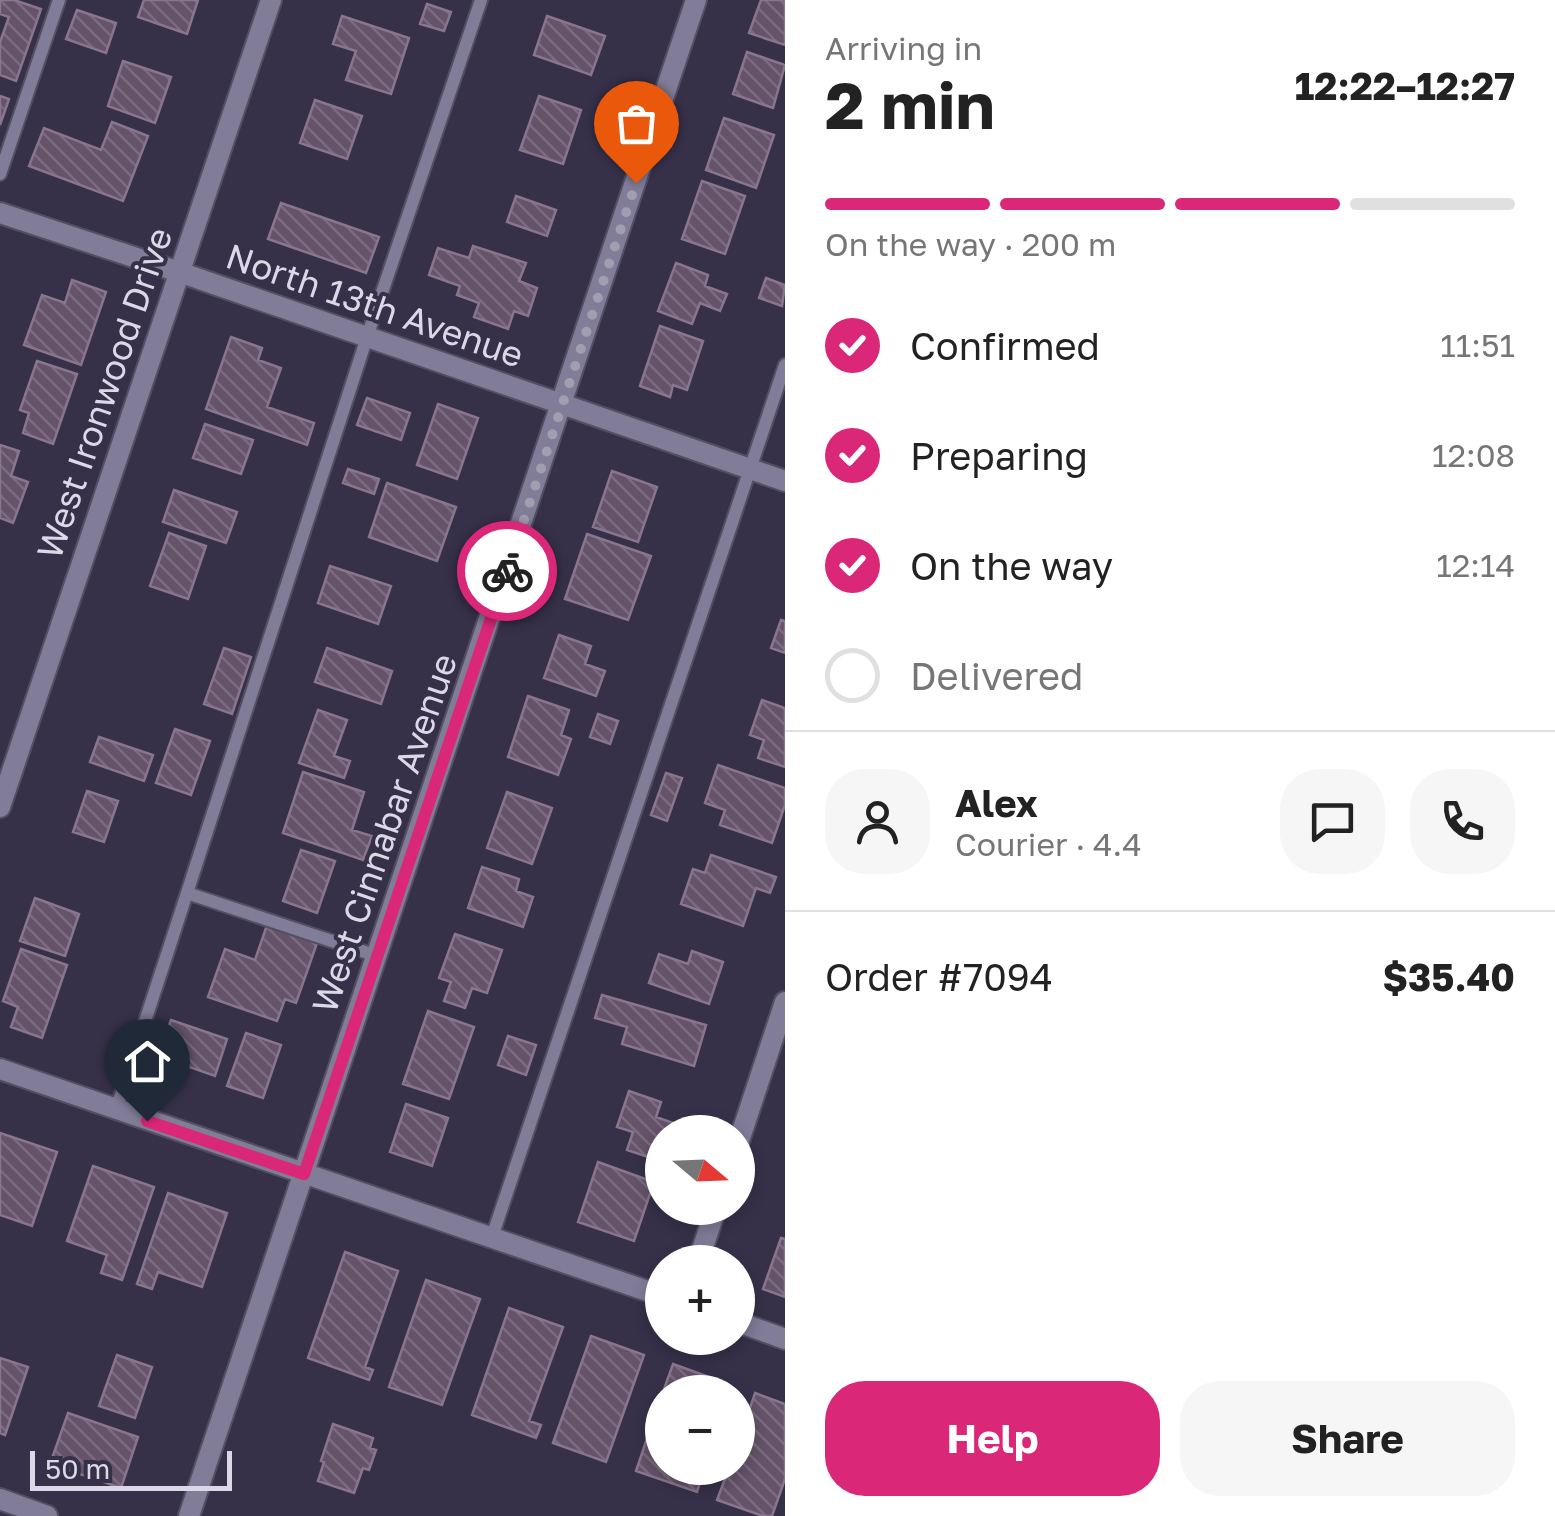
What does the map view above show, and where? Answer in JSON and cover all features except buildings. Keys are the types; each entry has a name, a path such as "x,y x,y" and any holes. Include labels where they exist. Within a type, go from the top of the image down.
{"street":[{"name":"West Ironwood Drive","path":"0,807 271,0"},
{"name":"West Cinnabar Avenue","path":"189,1516 696,0"},
{"name":"North 13th Avenue","path":"0,213 785,481"},
{"path":"748,1115 785,1002"},
{"path":"0,1069 645,1290"},
{"path":"755,1328 785,1339"},
{"path":"0,1499 46,1516"}],"lane":[{"path":"0,174 58,0"},
{"path":"116,1110 367,337 481,0"},
{"path":"492,1237 785,365"},
{"path":"187,893 378,956"}],"way so far":[{"path":"507,571 636,183"}],"route":[{"path":"147,1121 304,1174 507,571"}]}
